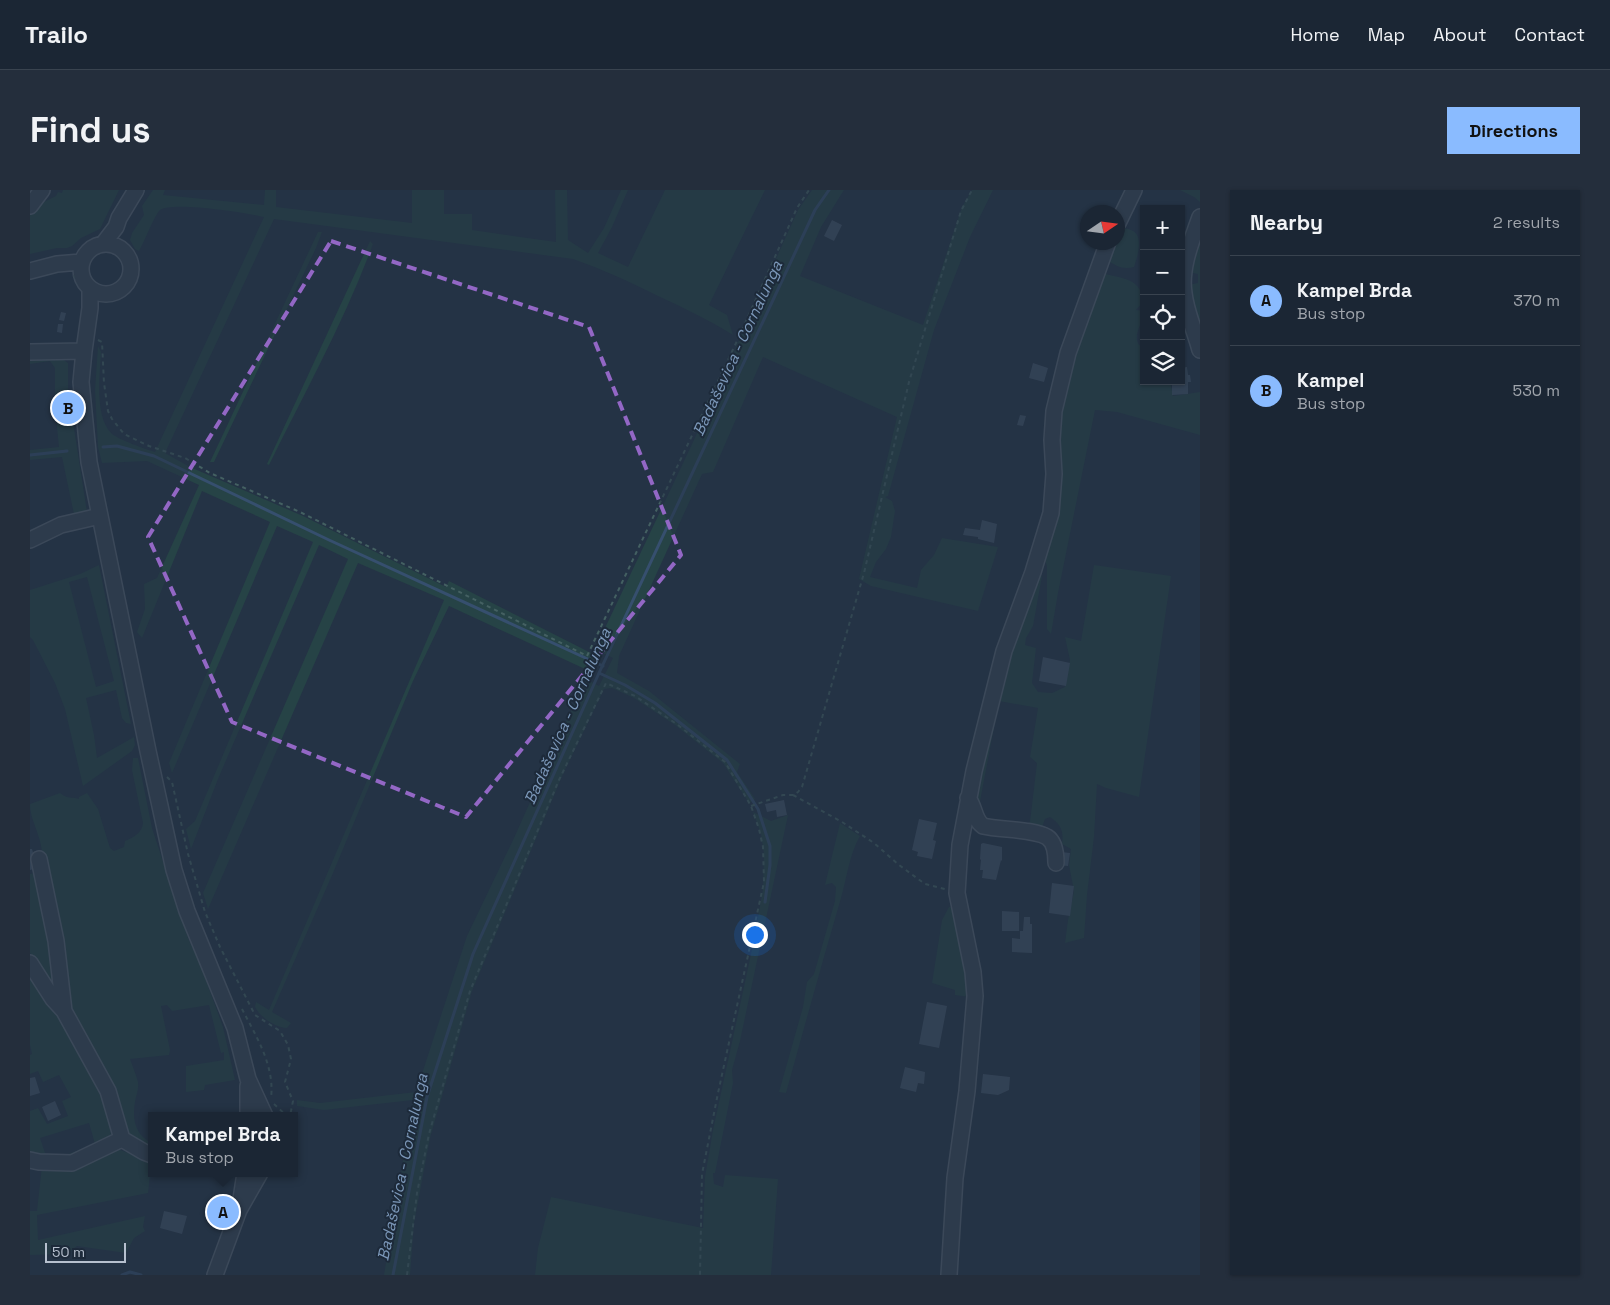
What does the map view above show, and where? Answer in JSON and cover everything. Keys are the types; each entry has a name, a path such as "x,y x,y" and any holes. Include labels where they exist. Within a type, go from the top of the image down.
{"street":[{"path":"30,206 42,190"},
{"path":"119,247 116,227 119,218 136,190"},
{"path":"1125,209 1134,190"},
{"path":"1200,217 1186,262 1183,282 1187,309 1200,350"},
{"path":"30,271 78,262 89,249 116,227"},
{"path":"85,288 104,295 113,294 126,284 130,277 130,260 126,253 112,244 98,242"},
{"path":"948,1275 952,1207 967,1091 974,996 973,972 957,893 960,845 968,798 1004,651 1033,572 1051,513 1054,474 1052,440 1054,411 1068,353 1105,250"},
{"path":"78,262 90,308 95,338 82,382 89,462 146,742 174,870 187,911 235,1028 248,1079 263,1112"},
{"path":"90,308 104,295"},
{"path":"30,352 91,350"},
{"path":"30,540 62,525 100,516"},
{"path":"968,798 973,805 978,822 983,826 1047,837 1052,842 1055,850 1056,863"},
{"path":"39,859 56,941 64,1011"},
{"path":"30,963 53,999 64,1011 108,1092 122,1139 148,1154"},
{"path":"248,1079 248,1112"},
{"path":"30,1160 72,1163 122,1139"},
{"path":"239,1210 244,1177"},
{"path":"215,1275 239,1210 258,1177"}],"path":[{"path":"91,350 95,338 102,342 104,383 108,411 112,420 124,434 149,446 185,458 210,473 300,512 587,656 737,340 797,208 809,190"},
{"path":"751,806 783,795 793,794 802,787 864,573 909,382 961,211 972,190"},
{"path":"85,288 74,274 84,248 98,242"},
{"path":"407,1275 417,1193 429,1134 470,991 555,789 606,683 636,696 678,725 725,762 751,806 763,847 764,882 702,1174 700,1275"},
{"path":"167,777 172,782 188,854 205,912 220,947 255,1015 280,1031 288,1045 291,1059 285,1082 293,1101 289,1112"},
{"path":"793,794 874,843 925,884 957,893"},
{"path":"240,1005 268,1064 271,1086 270,1100 284,1112"}],"highlighted area":[{"path":"331,241 589,327 681,555 466,817 232,722 148,537"}],"green space":[{"path":"63,190 119,190 100,229 81,238 67,248 57,248 30,254 30,215 42,203 56,196 58,192 62,193"},
{"path":"153,190 165,190 163,195 264,205 265,190 276,190 276,207 412,223 412,190 444,190 444,214 472,214 472,230 556,242 555,190 567,190 568,240 588,253 604,228 621,190 628,190 598,253 628,267 665,190 765,190 709,305 727,315 733,335 696,314 605,271 573,259 274,219 165,453 190,467 303,516 446,587 449,581 591,653 597,645 693,442 798,210 812,190 844,190 821,227 800,276 923,325 962,207 972,190 993,190 970,237 934,330 888,496 885,497 892,501 895,511 891,537 886,549 876,562 870,577 917,588 921,570 934,555 942,538 998,547 978,611 871,586 859,579 897,417 763,357 713,472 702,474 619,656 617,673 649,691 740,764 737,772 755,799 749,803 723,763 675,725 634,698 612,688 604,689 563,774 472,991 430,1138 414,1223 410,1275 384,1275 413,1100 324,1110 297,1106 297,1100 320,1103 416,1092 467,936 514,838 583,684 586,676 585,669 449,606 413,681 333,873 272,1012 291,1023 287,1028 283,1028 273,1024 261,1014 255,1007 256,1002 269,1010 444,600 358,563 208,909 203,893 348,559 319,545 218,779 191,849 186,829 195,821 313,542 277,526 172,773 169,763 270,522 202,491 142,638 137,632 145,609 144,584 157,578 199,485 147,461 102,463 98,447 95,390 98,346 101,352 100,407 106,427 112,434 155,452 264,217 194,207 167,208 160,210 158,213 139,251 135,249 130,240 132,233 144,215 142,206","holes":["603,653 613,658 599,686 588,680"]},
{"path":"1180,190 1200,190 1200,202 1194,197"},
{"path":"1125,228 1136,234 1139,248 1134,267 1120,267 1107,260 1111,250 1125,250"},
{"path":"318,232 322,232 316,248 214,462 210,462"},
{"path":"1200,233 1200,340 1188,285 1198,283 1198,274 1188,272"},
{"path":"370,241 373,244 350,300 269,465 267,464"},
{"path":"1102,273 1129,280 1140,291 1140,305 1136,310 1140,310 1137,341 1140,345 1140,385 1171,385 1173,396 1200,392 1200,435 1117,412 1095,410 1051,634 1047,629 1047,566 1044,558 1056,437 1070,363"},
{"path":"30,356 58,356 68,363 68,390 87,512 75,519 62,457 30,460 30,450 59,447 55,408 55,368 50,361 30,364"},
{"path":"99,565 131,724 126,723 122,718 116,690 86,698 97,758 134,737 135,745 132,751 83,786 65,709 55,683 30,637 30,590 80,574","holes":["87,577 114,681 96,687 69,582"]},
{"path":"1094,565 1171,576 1139,797 1097,784 1084,938 1065,943 1074,891 1069,865 1071,849 1062,844 1063,836 1061,829 1057,822 1050,817 1045,819 1041,830 1021,828 1030,822 1037,763 1030,757 1038,708 999,701 978,812 976,781 994,700 1037,573 1042,576 1033,626 1026,638 1025,645 1036,648 1032,683 1038,692 1052,693 1065,687 1070,660 1065,637 1081,641"},
{"path":"133,758 138,758 152,828 188,938 199,961 223,1027 235,1080 205,1085 204,1090 186,1092 186,1066 224,1060 224,1052 221,1053 209,1005 172,1011 167,1005 161,1006 170,1050 169,1055 130,1059 138,1082 134,1108 136,1126 142,1136 148,1141 148,1149 127,1138 72,1015 43,867 41,847 30,808 30,804 60,793 79,799 79,797 87,793 98,809 110,848 114,851 124,847 125,841 139,832 143,823 132,770"},
{"path":"753,812 771,821 788,815 740,1041 732,1070 733,1083 715,1173 713,1173 714,1184 723,1187 725,1175 778,1179 771,1275 535,1275 538,1248 551,1197 703,1228 705,1177 713,1130 753,945 763,889 764,854 761,834"},
{"path":"840,823 860,836 851,859 786,1093 779,1092 803,1007 807,982 814,974 835,901 836,887 832,883 825,885"},
{"path":"36,873 57,982 53,983 30,953 30,874"},
{"path":"949,907 953,907 964,951 970,997 955,995 955,990 932,983 942,920"},
{"path":"30,971 84,1060 102,1096 108,1115 111,1136 93,1149 69,1158 55,1159 95,1144 89,1123 40,1138 47,1159 30,1151 30,1111 38,1108 47,1124 68,1116 62,1101 71,1097 59,1075 43,1082 38,1071 30,1074 30,1055 32,1054 30,1045"},
{"path":"120,1150 148,1160 148,1177 150,1177 148,1193 37,1215 38,1240 145,1216 143,1227 145,1231 134,1238 126,1253 77,1246 67,1254 30,1255 30,1211 37,1211 42,1166"}],"building":[{"path":"832,220 842,225 834,241 824,236"},
{"path":"61,312 66,313 64,321 59,320"},
{"path":"58,324 63,324 62,333 57,332"},
{"path":"1033,363 1048,368 1044,382 1029,378"},
{"path":"1185,367 1187,367 1191,382 1188,382 1188,394 1172,395 1172,385 1185,385"},
{"path":"1020,415 1026,416 1023,426 1017,425"},
{"path":"982,520 997,524 994,543 978,539 978,537 963,535 965,528 980,530"},
{"path":"1043,657 1070,663 1066,686 1039,681"},
{"path":"784,800 787,815 777,817 776,810 767,812 765,804"},
{"path":"919,819 937,823 933,840 936,841 932,859 917,856 918,852 912,850"},
{"path":"981,844 1002,847 1002,861 996,880 982,878 983,870 980,870 980,859"},
{"path":"30,849 32,849 34,856 31,857 34,869 30,870"},
{"path":"1061,852 1070,853 1068,866 1059,865"},
{"path":"1052,883 1074,886 1070,916 1049,913"},
{"path":"1002,911 1019,912 1019,931 1002,931"},
{"path":"1024,917 1030,917 1030,924 1032,924 1032,953 1012,952 1012,938 1020,939 1020,931 1023,931"},
{"path":"927,1002 947,1006 939,1048 919,1044"},
{"path":"905,1067 925,1072 924,1084 918,1083 916,1092 900,1088"},
{"path":"983,1074 1010,1077 1009,1090 998,1095 981,1093"},
{"path":"35,1077 40,1093 30,1096 30,1078"},
{"path":"55,1101 61,1115 48,1121 42,1107"},
{"path":"164,1211 187,1216 182,1234 160,1228"}],"waterway":[{"name":"Badaševica - Cornalunga","path":"393,1275 427,1097 473,954 599,673 815,210 829,190"},
{"path":"103,447 117,446 154,456 329,540 603,666"},
{"path":"30,455 67,451"},
{"path":"599,673 625,685 655,703 727,760 758,809 770,846 770,865 765,902"},
{"path":"122,1275 130,1272 141,1275"}],"place":[{"name":"Kampel","path":"68,408"},
{"name":"Kampel Brda","path":"223,1212"}]}
